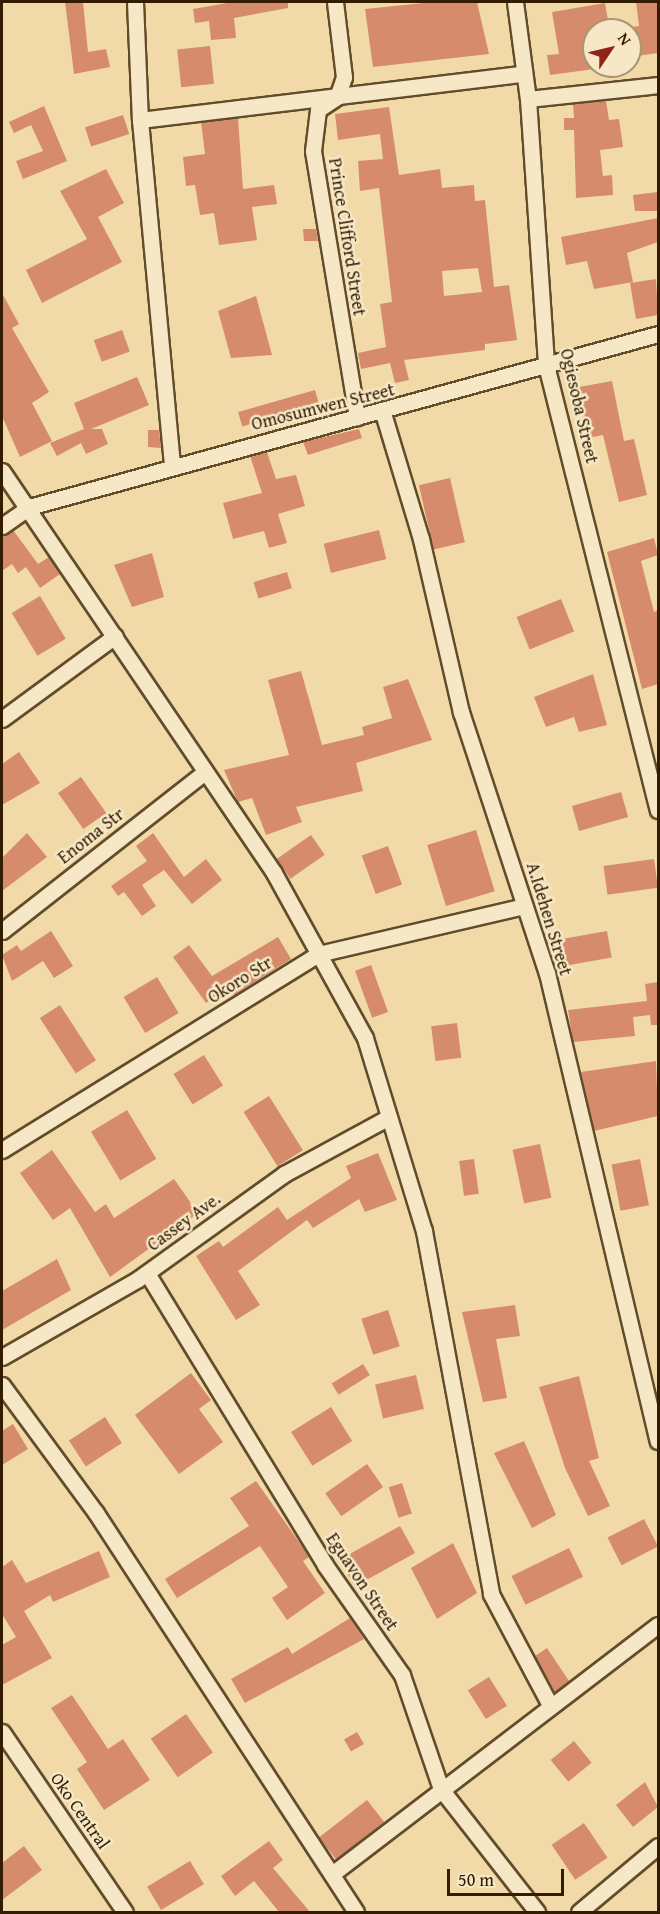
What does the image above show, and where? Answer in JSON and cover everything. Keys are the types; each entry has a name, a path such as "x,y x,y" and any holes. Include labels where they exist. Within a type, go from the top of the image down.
{"street":[{"path":"135,2 140,120 172,465"},
{"path":"335,2 344,77 337,97"},
{"name":"Ogiesoba Street","path":"515,2 520,75 528,99 546,365 658,810"},
{"path":"140,120 520,75"},
{"path":"528,99 658,85"},
{"name":"Prince Clifford Street","path":"337,97 318,110 312,152 357,417"},
{"name":"Omosumwen Street","path":"2,526 29,507 172,465 357,417 383,413 658,334"},
{"name":"A.Idehen Street","path":"383,413 421,539 461,712 547,973 658,1441"},
{"path":"2,471 29,507 274,873 365,1038 424,1231 491,1594 550,1705"},
{"path":"2,718 115,636"},
{"name":"Enoma Str","path":"2,931 205,772"},
{"name":"Okoro Str","path":"2,1150 318,954 525,906"},
{"name":"Cassey Ave.","path":"2,1357 147,1273 284,1174 389,1117"},
{"name":"Eguavon Street","path":"147,1273 325,1565 402,1675 441,1789 537,1912"},
{"path":"2,1385 96,1513 356,1912"},
{"path":"332,1874 658,1624"},
{"name":"Oko Central","path":"2,1732 126,1912"},
{"path":"579,1912 658,1846"}],"building":[{"path":"65,2 83,2 88,52 106,49 110,67 74,74"},
{"path":"233,2 288,2 288,8 234,18 236,38 211,40 209,21 195,23 193,9"},
{"path":"434,2 477,2 489,54 373,67 365,9"},
{"path":"636,2 658,2 658,53 642,55 642,18 638,18"},
{"path":"605,3 608,18 582,18 582,71 550,75 547,55 559,54 552,12"},
{"path":"210,46 214,84 181,87 177,49"},
{"path":"606,101 609,120 619,119 623,147 600,150 603,176 612,175 613,195 576,198 574,130 564,130 564,118 574,118 573,104"},
{"path":"44,106 67,161 23,179 16,161 43,151 31,125 14,133 9,122"},
{"path":"389,107 399,175 440,169 442,188 474,185 475,201 485,200 494,287 509,285 517,340 485,344 485,350 404,360 409,380 395,383 390,363 361,369 358,353 386,347 380,304 392,302 379,188 360,191 358,161 383,159 380,134 338,140 335,114","holes":["478,268 482,292 444,296 442,271"]},
{"path":"123,115 129,134 91,146 85,127"},
{"path":"238,118 243,189 274,185 277,204 252,207 257,240 219,245 214,213 200,215 195,185 186,186 183,157 205,154 201,122"},
{"path":"106,169 124,203 98,217 122,262 42,303 26,270 87,239 60,191"},
{"path":"658,192 658,211 635,211 633,195"},
{"path":"658,218 658,242 627,253 633,282 594,289 587,261 566,265 561,237"},
{"path":"303,229 316,229 318,241 304,241"},
{"path":"656,279 658,315 636,319 630,283"},
{"path":"2,293 19,324 12,328 49,392 32,403 52,441 20,457 2,416"},
{"path":"256,296 272,355 231,358 218,311"},
{"path":"122,330 130,352 102,362 94,340"},
{"path":"137,377 149,405 91,429 102,429 108,444 86,454 81,443 57,456 50,443 84,429 74,403"},
{"path":"612,381 624,441 634,439 647,495 619,502 603,435 589,438 579,387"},
{"path":"315,390 319,404 242,426 238,412"},
{"path":"359,429 362,438 308,455 303,442"},
{"path":"148,430 159,430 161,448 148,447"},
{"path":"267,452 276,479 296,475 305,506 278,514 287,543 269,548 264,531 233,539 223,503 262,493 250,456"},
{"path":"450,478 465,542 434,550 419,485"},
{"path":"13,530 38,564 49,557 60,574 40,588 26,567 18,573 12,564 2,571 2,536"},
{"path":"379,530 386,559 331,573 324,544"},
{"path":"654,538 658,555 641,561 654,612 658,610 658,684 642,689 607,552"},
{"path":"152,553 164,597 132,607 114,565"},
{"path":"287,572 292,588 258,598 254,582"},
{"path":"40,596 66,639 37,656 12,613"},
{"path":"561,599 574,631 530,649 516,617"},
{"path":"301,671 322,745 364,735 362,727 392,718 383,687 408,679 432,740 356,763 363,791 296,807 302,822 266,835 252,798 238,802 224,770 289,755 268,680"},
{"path":"593,674 607,725 579,732 574,717 546,727 534,697"},
{"path":"19,752 40,783 2,805 2,764"},
{"path":"81,777 106,813 83,829 58,793"},
{"path":"621,792 628,817 579,831 572,806"},
{"path":"476,830 495,891 446,906 427,845"},
{"path":"27,833 47,857 2,891 2,858"},
{"path":"153,833 184,877 206,859 222,880 192,904 164,870 142,885 156,906 142,916 124,892 118,896 111,886 147,861 136,846"},
{"path":"311,835 325,855 290,879 277,859"},
{"path":"388,846 402,885 376,894 362,856"},
{"path":"654,859 658,888 608,895 603,866"},
{"path":"51,931 73,966 54,978 43,961 12,981 2,955 17,945 21,951"},
{"path":"607,931 612,958 565,966 561,939"},
{"path":"278,937 291,959 234,995 229,986 206,1003 173,957 189,945 212,976"},
{"path":"371,965 388,1012 372,1018 355,971"},
{"path":"157,977 179,1013 145,1033 124,997"},
{"path":"658,982 658,1025 651,1025 650,1015 633,1017 635,1036 573,1042 568,1010 647,1001 645,984"},
{"path":"60,1005 96,1060 76,1073 40,1018"},
{"path":"457,1023 461,1058 435,1061 431,1026"},
{"path":"204,1055 223,1086 193,1105 173,1074"},
{"path":"656,1061 658,1116 594,1131 581,1072"},
{"path":"269,1096 303,1150 277,1166 244,1112"},
{"path":"127,1110 156,1159 120,1180 91,1132"},
{"path":"540,1144 551,1198 524,1204 513,1150"},
{"path":"52,1150 95,1212 106,1204 114,1218 174,1179 198,1213 110,1277 70,1208 53,1220 20,1173"},
{"path":"378,1153 397,1200 365,1212 359,1199 313,1228 307,1220 238,1271 260,1305 236,1320 196,1256 219,1241 223,1247 278,1207 287,1220 351,1178 346,1166"},
{"path":"474,1159 479,1194 464,1196 459,1161"},
{"path":"640,1159 649,1205 621,1211 612,1165"},
{"path":"57,1259 71,1290 2,1330 2,1291"},
{"path":"515,1305 520,1336 496,1339 507,1398 483,1402 462,1312"},
{"path":"388,1310 400,1346 373,1355 361,1319"},
{"path":"363,1364 370,1375 339,1395 332,1384"},
{"path":"191,1373 211,1400 199,1409 223,1442 179,1474 135,1415"},
{"path":"416,1375 424,1409 383,1419 375,1384"},
{"path":"579,1376 599,1458 589,1461 610,1506 588,1516 565,1468 539,1387"},
{"path":"331,1407 352,1441 312,1466 291,1432"},
{"path":"105,1417 122,1443 86,1466 69,1440"},
{"path":"13,1424 28,1449 2,1465 2,1431"},
{"path":"524,1441 556,1515 532,1528 494,1453"},
{"path":"367,1464 383,1487 341,1516 325,1493"},
{"path":"256,1481 309,1557 303,1561 325,1593 287,1620 272,1598 288,1587 260,1546 177,1598 165,1579 249,1526 230,1498"},
{"path":"402,1483 412,1513 399,1518 389,1487"},
{"path":"644,1519 658,1547 622,1565 607,1538"},
{"path":"400,1526 415,1553 355,1587 340,1559"},
{"path":"453,1543 477,1593 437,1619 411,1568"},
{"path":"569,1548 583,1577 526,1605 511,1576"},
{"path":"99,1551 110,1577 53,1602 50,1595 24,1611 52,1658 2,1685 2,1645 16,1637 2,1614 2,1567 12,1560 26,1583"},
{"path":"350,1618 364,1639 245,1703 231,1679 288,1647 292,1654"},
{"path":"547,1648 569,1681 555,1692 535,1656"},
{"path":"489,1677 507,1706 486,1719 468,1690"},
{"path":"72,1695 108,1749 123,1739 150,1780 104,1810 77,1769 87,1762 51,1708"},
{"path":"186,1714 213,1753 178,1777 151,1739"},
{"path":"357,1732 364,1744 351,1752 344,1740"},
{"path":"574,1741 592,1763 568,1782 551,1760"},
{"path":"645,1782 658,1807 633,1827 616,1805"},
{"path":"367,1800 384,1822 336,1860 319,1838"},
{"path":"584,1823 607,1858 575,1880 552,1845"},
{"path":"269,1841 283,1860 273,1868 310,1912 279,1912 254,1881 235,1896 221,1876"},
{"path":"24,1846 42,1870 2,1900 2,1863"},
{"path":"190,1861 204,1884 161,1910 147,1887"}]}
